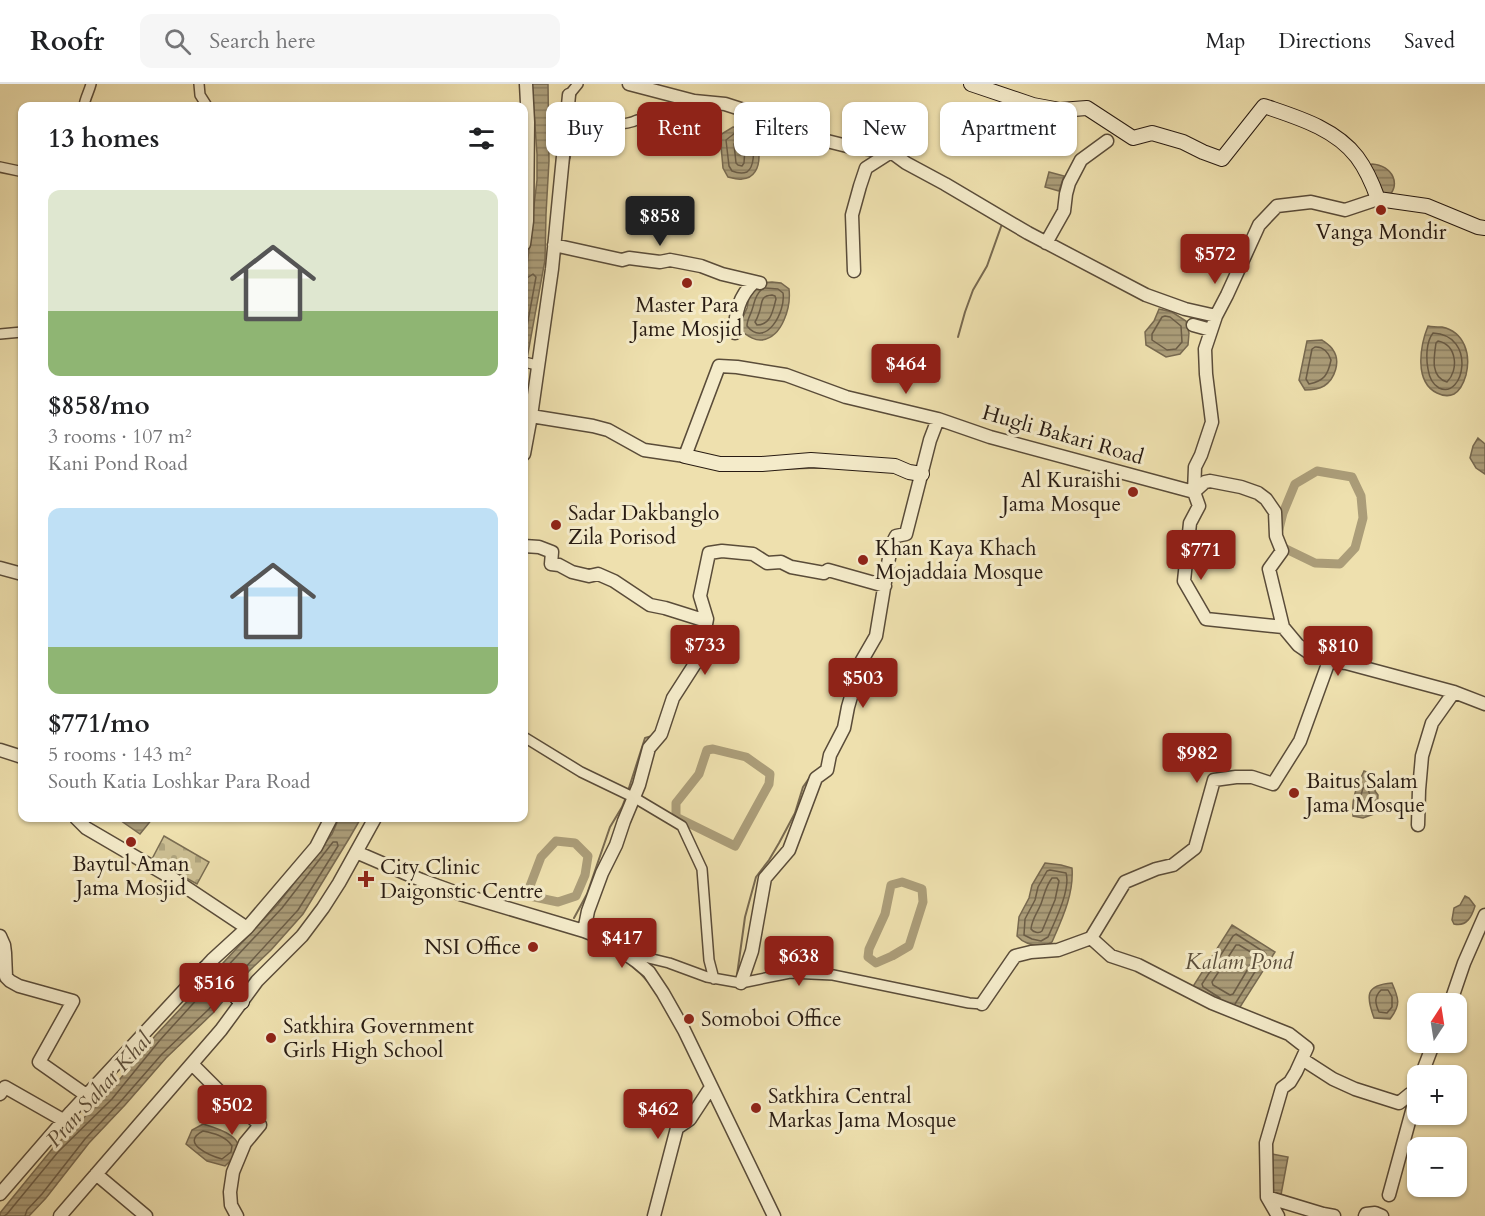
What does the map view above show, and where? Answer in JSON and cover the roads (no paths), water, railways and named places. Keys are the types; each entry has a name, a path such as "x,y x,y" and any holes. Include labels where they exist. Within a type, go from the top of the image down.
{"main road":[{"path":"972,84 1033,105 1060,110 1087,108 1133,138 1152,133 1183,142 1222,159 1264,106 1302,119 1336,137 1356,156 1378,199 1427,206 1485,228"},
{"path":"685,456 720,465 811,460 895,466 922,474"},
{"path":"204,969 242,1002"}],"street":[{"path":"85,102 92,84"},
{"path":"199,84 200,95 204,102"},
{"path":"526,84 527,102"},
{"path":"569,90 578,84"},
{"path":"629,84 694,101 725,105 753,113 795,133 842,145"},
{"path":"625,124 637,120"},
{"path":"1046,243 1064,211 1069,183 1081,160 1107,141"},
{"path":"528,432 554,245 563,156"},
{"path":"854,272 852,215 866,168 885,156"},
{"path":"896,156 1046,243 1146,295 1185,309 1216,316"},
{"path":"0,167 18,171"},
{"path":"1283,627 1206,619 1184,581 1190,523 1199,506 1194,492 1196,467 1212,422 1205,349 1216,316 1259,225 1277,206 1311,202 1345,210 1378,199"},
{"path":"554,245 622,260 629,258 660,262 670,260 757,282 746,290 739,303 735,317 735,333"},
{"path":"1193,325 1211,330"},
{"path":"0,334 18,332"},
{"path":"528,363 537,365"},
{"name":"Hugli Bakari Road","path":"685,456 719,366 737,367 786,375 846,397 938,419 990,437 1194,492"},
{"path":"531,416 593,426 608,430 644,450 685,456"},
{"path":"741,983 752,951 765,878 789,850 816,778 827,770 830,755 844,728 861,662 876,636 891,546 896,536 906,534 930,440 938,419"},
{"path":"1194,492 1205,482 1210,481 1241,487 1266,499 1275,512 1276,536 1282,552 1269,569 1283,627 1298,645 1311,654 1329,661 1346,663 1454,692 1485,704"},
{"path":"528,546 539,547 552,552 551,564 589,576 598,574 614,581 650,605 707,619"},
{"path":"584,931 588,911 602,873 635,798 649,748 661,734 673,698 700,656 707,619 700,596 709,553 753,555 767,563 781,562 791,567 824,573 832,570 885,586"},
{"path":"0,568 18,573"},
{"path":"623,951 669,963 707,977 741,983 790,973 833,975 982,1004 1015,956 1058,950 1091,938 1125,882 1156,869 1173,865 1195,848 1214,780 1252,777 1273,784 1300,741 1329,661"},
{"path":"1418,825 1422,756 1432,723 1454,692"},
{"path":"528,739 581,772 635,798 682,826 702,869 710,960 714,978"},
{"path":"0,750 18,756"},
{"path":"80,822 86,828 176,880 247,928"},
{"path":"0,1194 86,1095 212,960 247,928 316,847 329,822"},
{"path":"60,1216 221,1030 257,981 302,936 339,883 373,822"},
{"path":"356,852 460,894 604,939 649,972 684,1029 774,1216"},
{"path":"1454,993 1485,915"},
{"path":"0,936 4,945 6,976 10,981 19,986 73,1001 39,1062 86,1095"},
{"path":"1091,938 1111,956 1138,965 1212,1003 1289,1034 1307,1048 1290,1082 1282,1088 1266,1143 1267,1197 1278,1216"},
{"path":"1302,1059 1334,1079 1372,1095 1399,1103 1407,1096"},
{"path":"192,1064 229,1101 260,1125 245,1143 233,1172 231,1205 237,1216"},
{"path":"0,1094 5,1087 63,1120"},
{"path":"654,1216 677,1128 690,1119 711,1088"},
{"path":"1389,1195 1408,1125"},
{"path":"96,1174 146,1216"},
{"path":"1267,1197 1334,1216"},
{"path":"1365,1216 1374,1213 1382,1216"}],"water":[{"path":"532,84 548,84 546,156 549,156 549,161 545,260 528,353 528,258 537,180"},
{"path":"734,127 734,156 759,156 755,172 750,177 737,179 728,177 723,168 722,134"},
{"path":"1372,164 1385,168 1393,177 1394,188 1386,199 1368,166"},
{"path":"1049,172 1064,176 1059,191 1045,187"},
{"path":"760,283 781,283 789,289 787,312 775,333 769,338 756,340 741,331 741,321 749,297"},
{"path":"1159,309 1172,312 1186,321 1189,333 1188,345 1180,354 1166,357 1146,345 1145,332 1154,321"},
{"path":"1428,326 1442,327 1456,334 1467,352 1466,375 1460,388 1452,395 1437,393 1425,381 1421,353"},
{"path":"1322,340 1331,347 1335,354 1336,370 1324,386 1305,390 1299,380 1307,341"},
{"path":"1478,438 1485,444 1485,474 1476,468 1470,458"},
{"path":"1364,771 1377,776 1375,791 1378,795 1377,813 1363,818 1353,816 1353,804"},
{"path":"123,822 150,822 140,834"},
{"path":"337,822 359,822 303,914 213,1013 166,1058 89,1143 29,1216 0,1216 0,1213 53,1148 107,1095 155,1036 278,904 332,834"},
{"path":"1045,863 1072,868 1072,878 1069,897 1060,924 1052,942 1043,947 1032,945 1017,936 1019,917 1029,898 1032,885"},
{"path":"1465,896 1475,906 1474,910 1466,922 1454,924 1452,920 1454,908 1460,905"},
{"name":"Kalam Pond","path":"1232,925 1275,952 1235,1015 1192,988"},
{"path":"1392,983 1397,998 1396,1010 1390,1019 1374,1018 1369,998 1372,989"},
{"path":"203,1124 229,1134 238,1144 235,1156 225,1166 207,1161 186,1144 192,1130"},
{"path":"1272,1154 1288,1157 1280,1200 1264,1197"}],"waterway":[{"path":"569,163 572,126 570,158"},
{"path":"958,337 973,290 987,266 1002,224"},
{"path":"780,469 834,468"},
{"path":"1317,471 1352,477 1361,496 1363,518 1355,548 1340,564 1315,563 1284,548 1277,537 1283,513 1295,484 1317,471"},
{"path":"628,791 645,738 652,736"},
{"path":"713,749 746,757 770,774 769,784 735,846 676,817 676,803 699,774 707,750 713,749"},
{"path":"737,975 745,917 756,877 779,843 795,813 803,787 810,777"},
{"path":"574,918 587,894 610,827 626,797"},
{"path":"556,841 575,843 588,856 585,875 576,896 558,902 525,895 541,857 556,841"},
{"path":"410,869 447,883"},
{"path":"902,882 922,889 923,902 909,946 876,963 868,957 869,949 885,914 891,885 902,882"},
{"path":"622,958 651,985"}],"place":[{"name":"Vanga Mondir","path":"1381,210"},
{"name":"Master Para Jame Mosjid","path":"687,283"},
{"name":"Al Kuraishi Jama Mosque","path":"1133,492"},
{"name":"Sadar Dakbanglo Zila Porisod","path":"556,525"},
{"name":"Khan Kaya Khach Mojaddaia Mosque","path":"863,560"},
{"name":"Baitus Salam Jama Mosque","path":"1294,793"},
{"name":"Baytul Aman Jama Mosjid","path":"131,842"},
{"name":"City Clinic Daigonstic Centre","path":"366,879"},
{"name":"NSI Office","path":"533,947"},
{"name":"Somoboi Office","path":"689,1019"},
{"name":"Satkhira Government Girls High School","path":"271,1038"},
{"name":"Satkhira Central Markas Jama Mosque","path":"756,1108"}],"water label":[{"name":"Pran Sahar Khal","path":"99,1090"}]}
